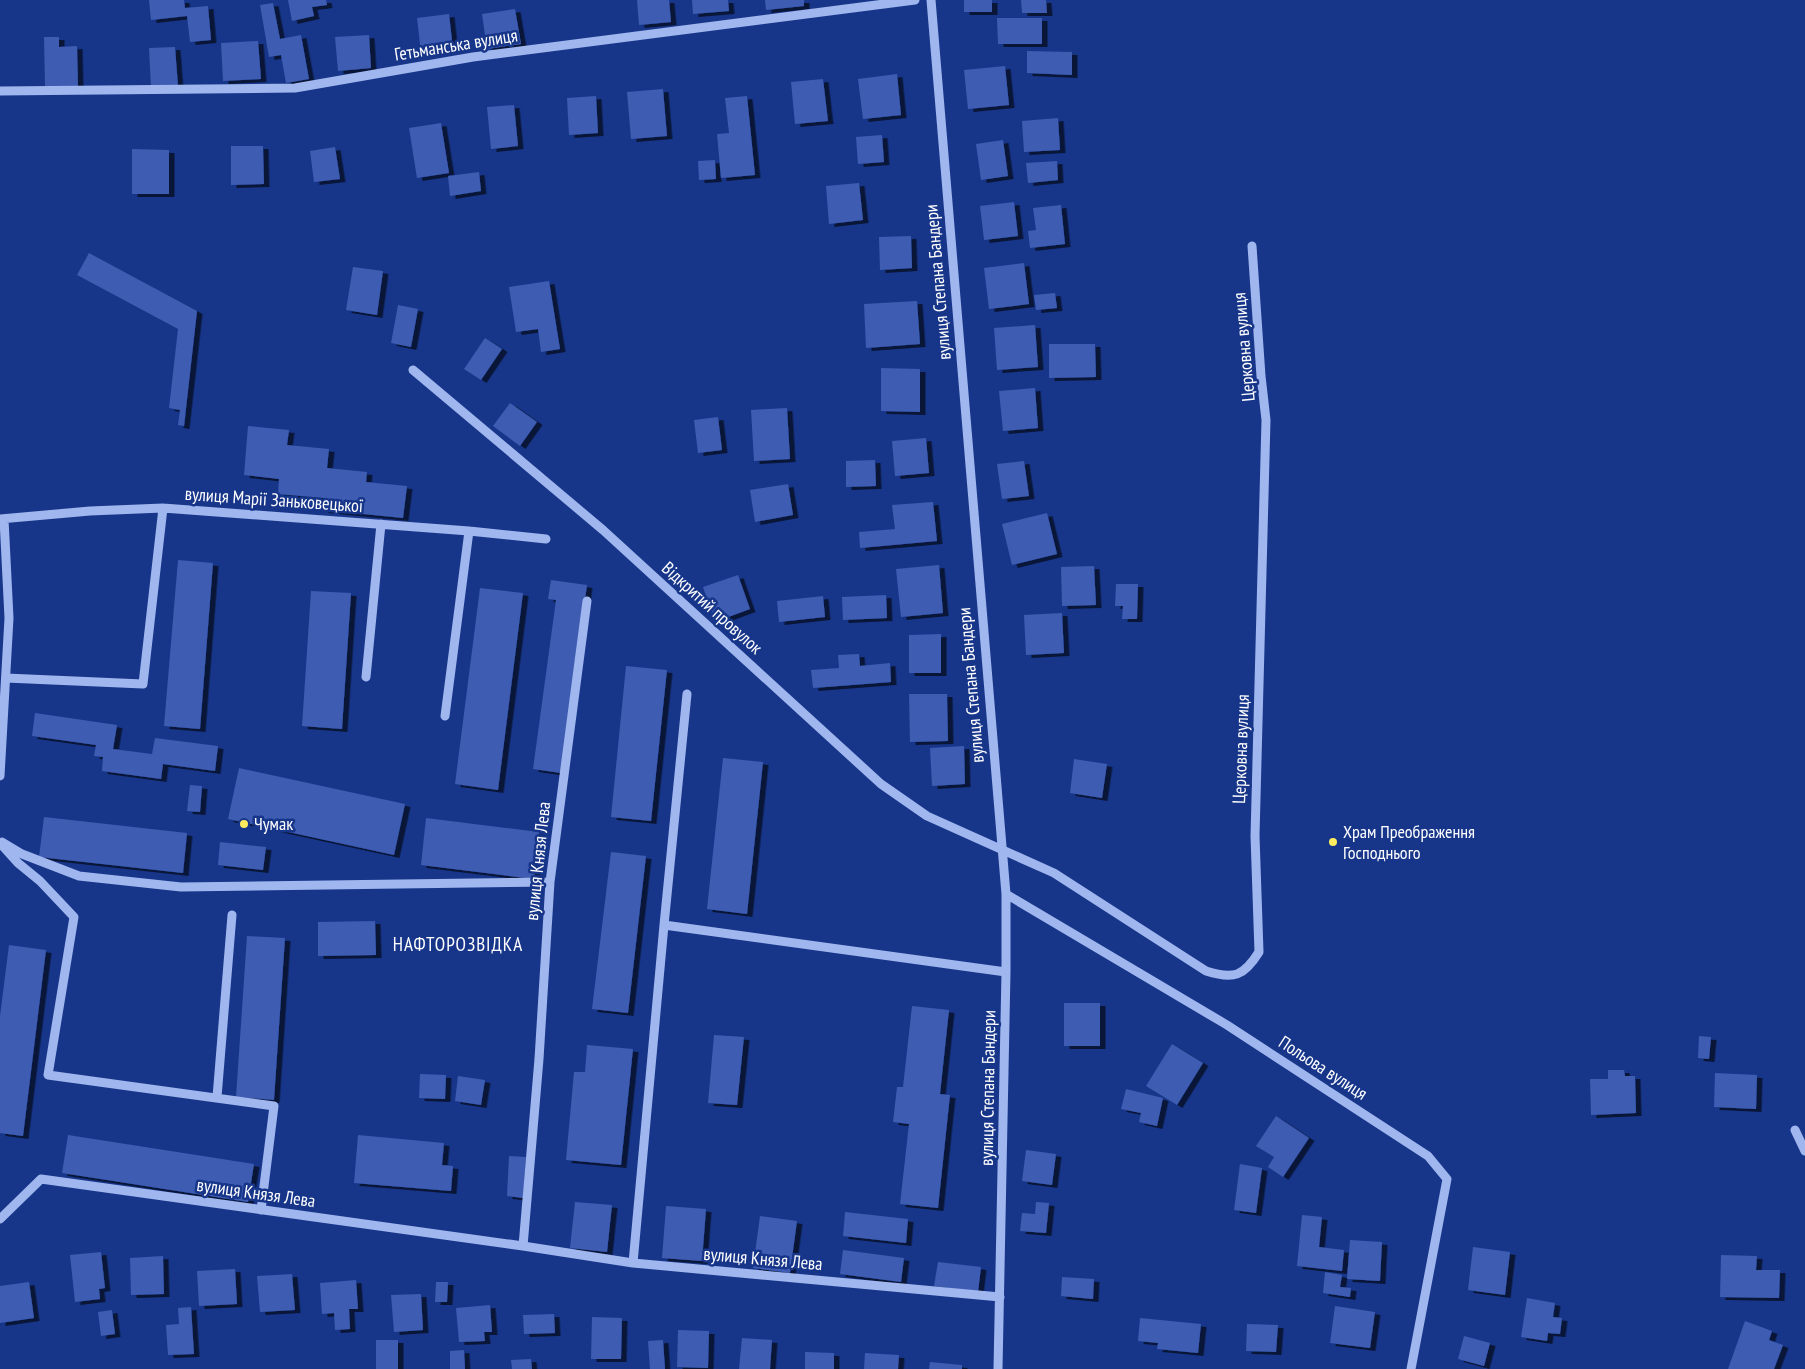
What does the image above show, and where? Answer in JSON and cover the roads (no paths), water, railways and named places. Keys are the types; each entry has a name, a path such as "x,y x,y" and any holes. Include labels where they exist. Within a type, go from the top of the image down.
{"street":[{"name":"Гетьманська вулиця","path":"0,91 295,88 473,57 915,0"},
{"name":"вулиця Степана Бандери","path":"931,0 1006,894 998,1369"},
{"name":"Церковна вулиця","path":"1002,851 1054,873 1206,972 1221,976 1237,975 1249,967 1259,952 1255,836 1266,420 1252,246"},
{"name":"Відкритий провулок","path":"412,370 603,530 881,784 926,816 1002,851"},
{"name":"вулиця Марії Заньковецької","path":"2,519 90,511 163,508 469,531 546,539"},
{"path":"6,678 143,684 163,508"},
{"path":"0,776 9,618 2,519"},
{"path":"366,677 381,524"},
{"path":"445,716 469,531"},
{"name":"вулиця Князя Лева","path":"523,1246 539,1059 550,882 587,601"},
{"path":"634,1263 687,694"},
{"path":"0,842 22,854 79,876 181,887 550,882"},
{"path":"0,842 18,863 40,881 74,917 48,1076 274,1106 261,1210"},
{"name":"Польова вулиця","path":"1006,894 1227,1025 1428,1156 1447,1179 1411,1369"},
{"path":"217,1097 232,915"},
{"path":"664,925 1006,972"},
{"path":"1795,1130 1805,1151"},
{"name":"вулиця Князя Лева","path":"0,1219 41,1179 634,1263 1000,1297"}],"place":[{"name":"Чумак","path":"244,824"},
{"name":"Храм Преображення Господнього","path":"1333,842"}],"district":[{"name":"НАФТОРОЗВІДКА","path":"458,944"}]}
